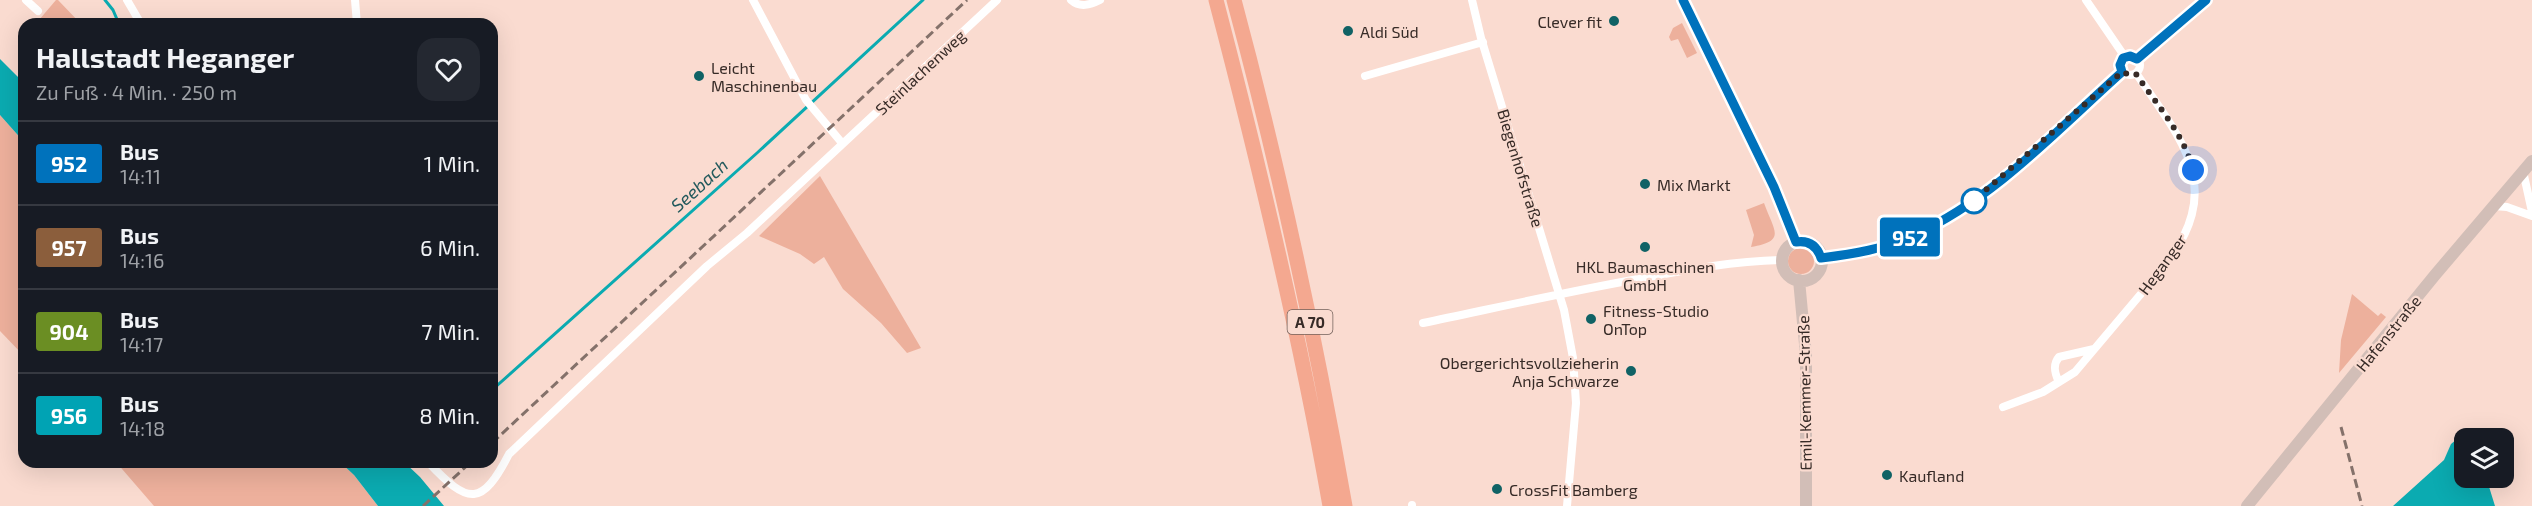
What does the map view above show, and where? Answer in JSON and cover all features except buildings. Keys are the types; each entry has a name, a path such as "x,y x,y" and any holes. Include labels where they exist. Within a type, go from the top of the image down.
{"highway":[{"name":"A 70","path":"1216,0 1280,254 1312,402 1330,506"},
{"name":"A 70","path":"1234,0 1296,256 1326,399 1345,506"}],"street":[{"path":"26,0 38,10"},
{"path":"127,0 138,18"},
{"path":"355,0 356,18"},
{"path":"753,0 806,100 842,143"},
{"name":"Steinlachenweg","path":"433,468 452,492 463,501 480,502 496,485 509,454 707,266 747,233 997,0"},
{"path":"1071,0 1078,5 1100,0"},
{"name":"Biegenhofstraße","path":"1472,0 1559,294 1572,347 1576,386 1575,423 1567,506"},
{"path":"1683,0 1774,187 1796,242"},
{"path":"2086,0 2125,57"},
{"path":"2137,59 2206,0"},
{"path":"1365,76 1483,42"},
{"path":"2122,72 2130,75 2136,74 2139,68 2137,59 2133,56 2125,57"},
{"path":"2122,72 2120,65 2125,57"},
{"path":"1821,258 1862,252 1900,241 1960,211 1999,181 2122,72"},
{"name":"Heganger","path":"2003,407 2043,392 2074,372 2179,247 2193,213 2195,182 2186,151 2136,74"},
{"name":"Hafenstraße","path":"2247,506 2532,161"},
{"path":"2494,206 2532,214 2523,171"},
{"path":"1796,242 1810,243 1819,251 1821,258 1816,273 1809,279 1799,280 1787,273 1782,260 1786,248 1796,242"},
{"path":"1423,323 1559,294 1721,264 1782,260"},
{"name":"Emil-Kemmer-Straße","path":"1799,280 1806,355 1806,506"},
{"path":"2060,382 2055,374 2055,361 2059,357 2094,349"}],"shaded area":[{"path":"58,0 75,18 41,18"},
{"path":"1682,23 1697,53 1687,58 1678,39 1671,41 1669,37 1673,28"},
{"path":"0,115 18,135 18,350 0,331"},
{"path":"820,176 921,348 907,353 881,323 843,289 824,257 814,264 800,254 759,236"},
{"path":"1764,203 1774,228 1774,238 1770,242 1751,247 1754,235 1746,210"},
{"path":"1801,248 1810,252 1814,261 1810,270 1801,274 1792,270 1788,261 1792,252"},
{"path":"2352,294 2378,316 2381,313 2386,317 2339,373 2341,340"},
{"path":"121,468 346,468 378,506 154,506"}],"water":[{"path":"0,59 18,77 18,135 0,115"},
{"path":"2454,442 2454,488 2489,488 2495,506 2393,506 2444,460"},
{"path":"346,468 410,468 444,506 378,506"}],"waterway":[{"path":"105,0 116,18"},
{"name":"Seebach","path":"498,385 757,153 923,0"}],"railway":[{"path":"498,437 967,0"},
{"path":"2341,427 2362,506"},
{"path":"423,506 464,468"}],"bus line":[{"name":"952","path":"1683,0 1774,187 1796,242 1810,243 1819,251 1821,258 1862,252 1900,241 1967,207 2122,72 2120,65 2123,58 2133,56 2137,59 2206,0"}],"place":[{"name":"Clever fit","path":"1614,21"},
{"name":"Aldi Süd","path":"1348,31"},
{"name":"Leicht Maschinenbau","path":"699,76"},
{"name":"Mix Markt","path":"1645,184"},
{"name":"HKL Baumaschinen GmbH","path":"1645,247"},
{"name":"Fitness-Studio OnTop","path":"1591,319"},
{"name":"Obergerichtsvollzieherin Anja Schwarze","path":"1631,371"},
{"name":"Kaufland","path":"1887,475"},
{"name":"CrossFit Bamberg","path":"1497,489"}],"route":[{"path":"1974,201 1972,202 1999,181 2122,72 2127,75 2136,74 2178,136 2193,170"}]}
